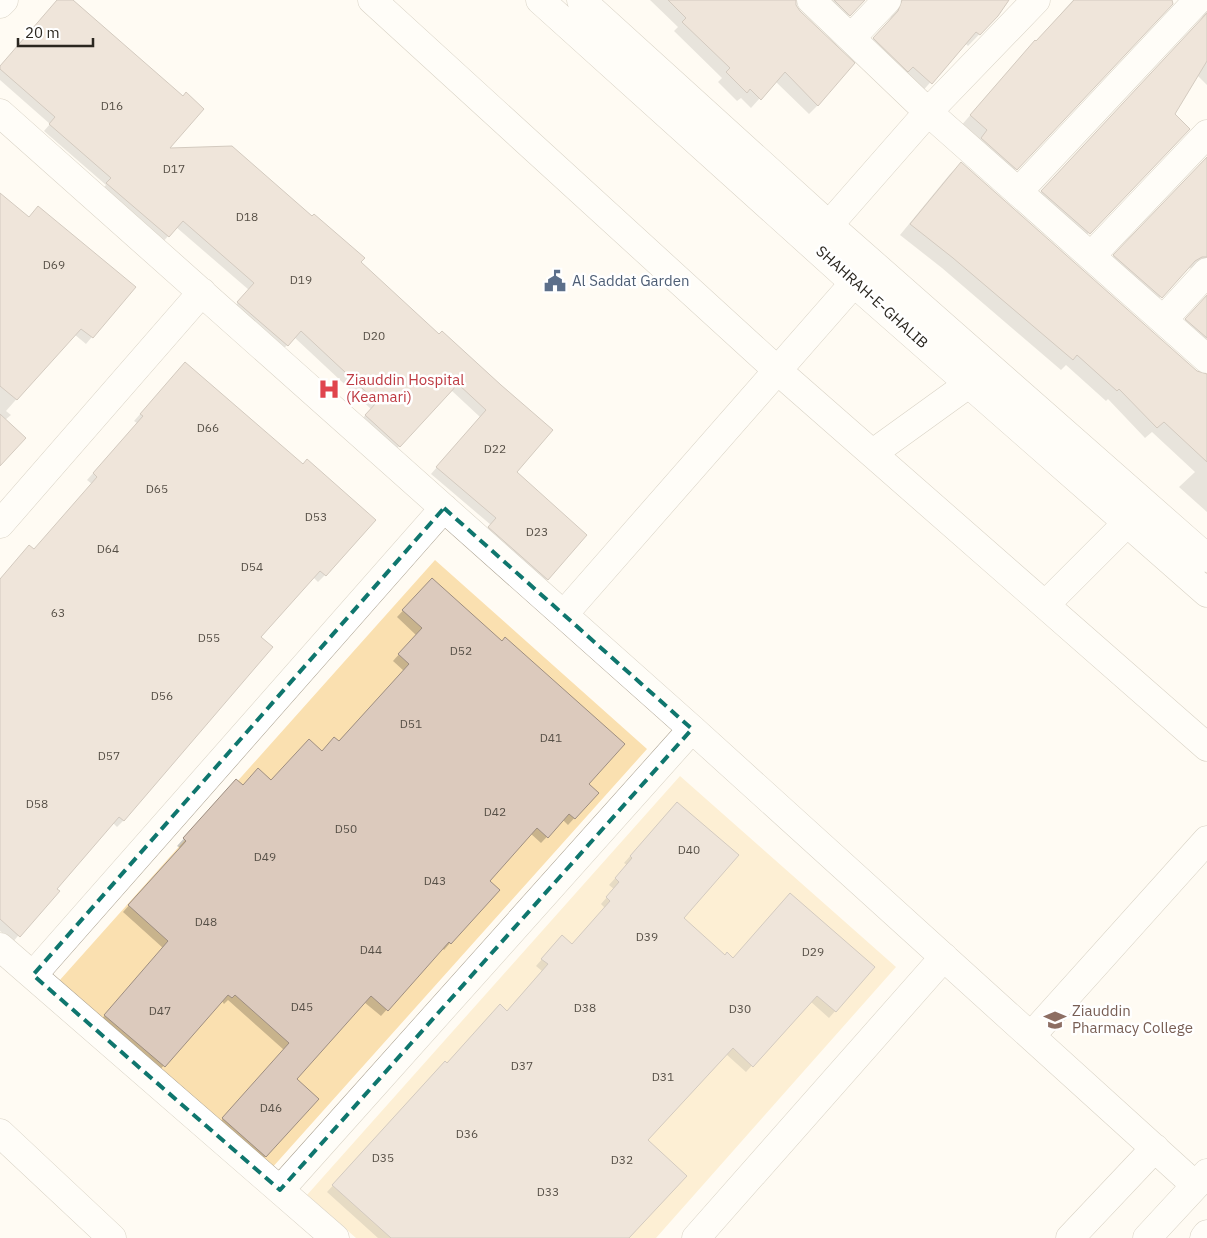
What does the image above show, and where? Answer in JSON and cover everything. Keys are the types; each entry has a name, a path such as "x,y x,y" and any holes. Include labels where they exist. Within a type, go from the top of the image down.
{"street":[{"path":"0,4 4,0"},
{"path":"372,0 777,370 1207,747"},
{"name":"SHAHRAH-E-GHALIB","path":"540,0 1207,558"},
{"name":"SHAHRAH-E-GHALIB","path":"581,0 821,235 854,283 1207,593"},
{"path":"811,0 928,112 1207,359"},
{"path":"851,38 887,0"},
{"path":"821,235 928,112 1036,0"},
{"path":"1018,192 1198,0"},
{"path":"0,113 564,614 1155,1148 1201,1179 1147,1238"},
{"path":"1091,256 1207,134"},
{"path":"1163,320 1207,272"},
{"path":"564,614 854,283"},
{"path":"0,524 202,292"},
{"path":"873,453 970,383"},
{"path":"33,975 444,508"},
{"path":"1044,605 1127,523"},
{"path":"280,1190 692,729"},
{"path":"1031,1036 1207,840"},
{"path":"0,947 335,1238"},
{"path":"696,1238 944,957"},
{"path":"0,1133 112,1238"},
{"path":"1070,1238 1155,1148"},
{"path":"1204,1238 1207,1234"}],"highlighted area":[{"path":"444,508 692,729 280,1190 33,975"}],"shaded area":[{"path":"435,560 647,749 271,1169 59,981"},
{"path":"680,776 896,967 656,1238 356,1238 307,1195"}],"building":[{"path":"57,0 73,0 183,96 186,92 204,109 170,148 232,146 312,216 314,214 365,258 361,262 439,334 442,331 553,430 517,472 587,535 548,580 488,527 496,518 436,467 486,410 458,384 400,447 365,415 377,402 301,331 288,346 237,302 254,283 183,221 169,237 106,183 111,178 49,124 55,117 0,69 0,66"},
{"path":"668,0 796,0 796,5 800,11 855,63 818,106 785,72 761,100 750,89 747,93 726,72 730,68 682,22 686,18"},
{"path":"834,0 865,0 850,16"},
{"path":"902,0 1009,0 998,16 980,35 976,32 932,84 913,67 908,72 873,38 898,11"},
{"path":"1074,0 1172,0 1173,4 1017,170 981,138 987,130 970,115 1035,40"},
{"path":"1207,13 1207,61 1175,114 1190,129 1090,234 1041,191"},
{"path":"1207,157 1207,257 1202,257 1195,261 1162,298 1113,255"},
{"path":"961,162 1197,371 1207,374 1207,462 1164,422 1157,428 1119,389 1117,391 1077,355 1073,360 910,224"},
{"path":"0,193 29,217 38,206 136,287 93,338 81,329 17,400 0,386"},
{"path":"1207,295 1207,338 1185,319"},
{"path":"185,362 303,464 307,459 376,520 326,576 320,571 261,637 273,647 124,821 119,817 57,889 60,891 20,937 0,919 0,579 29,545 34,549 97,477 93,473 143,416 140,414"},
{"path":"0,414 26,438 0,466"},
{"path":"432,578 502,641 505,637 625,744 589,784 599,793 575,819 569,814 548,838 537,828 490,881 500,890 451,944 449,942 388,1011 371,996 297,1079 319,1099 266,1157 222,1118 289,1043 235,995 232,998 228,995 165,1067 104,1015 168,941 128,905 186,841 183,838 236,779 243,785 258,768 271,780 309,739 322,751 334,737 339,741 409,664 398,654 422,628 402,610"},
{"path":"677,802 739,855 684,918 725,955 727,952 733,958 790,893 875,967 836,1012 817,996 753,1067 733,1048 648,1140 687,1176 629,1238 391,1238 332,1185 445,1061 447,1063 500,1004 507,1011 548,964 541,959 562,935 572,944 610,901 606,897 619,882 615,878 632,858 630,856"}],"place":[{"name":"Al Saddat Garden","path":"555,281"},
{"name":"Ziauddin Hospital (Keamari)","path":"329,389"},
{"name":"Ziauddin Pharmacy College","path":"1055,1020"}]}
